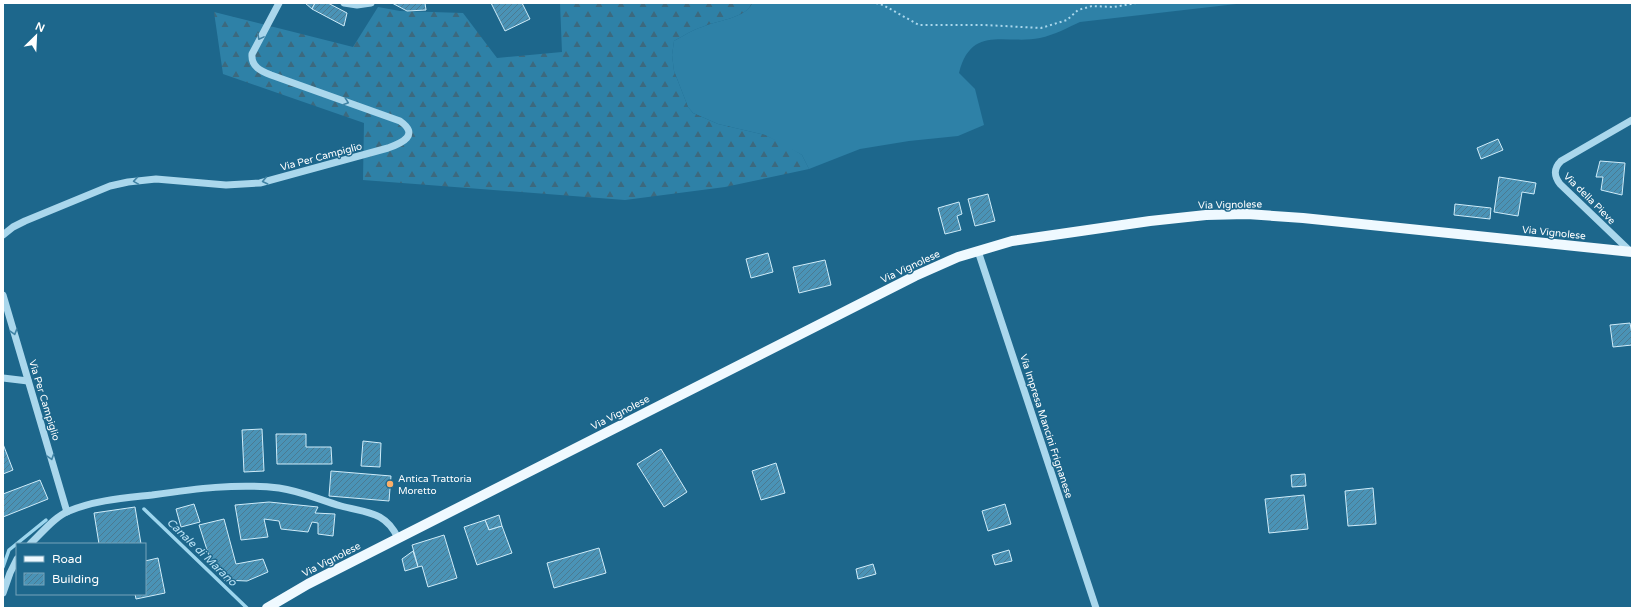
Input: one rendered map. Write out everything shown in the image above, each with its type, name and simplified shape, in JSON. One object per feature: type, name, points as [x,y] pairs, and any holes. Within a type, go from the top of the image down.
[{"type":"main road","name":"Via Vignolese","points":[[267,608],[308,584],[915,276],[958,257],[1012,241],[1150,221],[1206,215],[1247,214],[1303,218],[1632,252]]},
{"type":"street","name":"Via Per Campiglio","points":[[3,235],[13,227],[25,221],[110,186],[156,179],[226,185],[260,182],[388,148],[405,140],[409,135],[409,130],[400,120],[271,76],[255,66],[252,60],[252,54],[279,3]]},
{"type":"street","points":[[344,3],[357,5],[371,3]]},
{"type":"street","name":"Via della Pieve","points":[[1632,120],[1561,161],[1555,172],[1556,179],[1560,184],[1632,252]]},
{"type":"street","name":"Via Impresa Mancini Frignanese","points":[[978,251],[1096,608]]},
{"type":"street","name":"Via Per Campiglio","points":[[3,295],[67,512]]},
{"type":"street","points":[[3,378],[28,381]]},
{"type":"street","points":[[31,543],[52,523],[67,512],[93,503],[210,488],[260,487],[280,488],[373,514],[382,518],[393,527],[398,538]]},
{"type":"street","points":[[3,593],[16,561]]},
{"type":"path","points":[[876,3],[883,5],[919,25],[985,25],[1041,28],[1067,20],[1078,10],[1092,6],[1114,7],[1136,3]]},
{"type":"green space","points":[[560,3],[752,3],[749,8],[737,16],[698,28],[674,41],[672,55],[674,71],[688,107],[693,113],[718,124],[765,135],[784,144],[802,155],[809,169],[725,187],[625,200],[363,180],[364,123],[223,74],[214,12],[353,47],[378,7],[400,11],[463,13],[497,58],[562,52]]},
{"type":"green space","points":[[752,3],[1245,3],[1080,22],[1045,37],[1027,40],[1003,39],[981,42],[972,48],[965,58],[959,73],[975,89],[984,125],[958,136],[909,141],[860,149],[809,169],[802,155],[765,135],[718,124],[693,113],[688,107],[674,71],[672,55],[674,41],[698,28],[737,16],[749,8]]},
{"type":"building","points":[[305,3],[315,3],[312,9]]},
{"type":"building","points":[[315,3],[328,3],[347,13],[344,26],[312,9]]},
{"type":"building","points":[[392,3],[425,3],[426,10],[407,11]]},
{"type":"building","points":[[491,3],[522,3],[530,19],[505,31]]},
{"type":"building","points":[[1498,139],[1503,150],[1481,159],[1477,148]]},
{"type":"building","points":[[1600,161],[1625,163],[1622,195],[1601,190],[1603,177],[1596,177]]},
{"type":"building","points":[[1499,177],[1536,183],[1534,194],[1522,192],[1518,216],[1494,212]]},
{"type":"building","points":[[988,194],[995,221],[975,226],[968,199]]},
{"type":"building","points":[[959,202],[962,214],[957,216],[961,230],[945,234],[938,208]]},
{"type":"building","points":[[1455,204],[1491,208],[1490,219],[1454,215]]},
{"type":"building","points":[[768,253],[773,272],[751,278],[746,259]]},
{"type":"building","points":[[825,260],[831,285],[799,293],[793,267]]},
{"type":"building","points":[[1630,323],[1632,345],[1613,347],[1610,325]]},
{"type":"building","points":[[262,429],[264,471],[244,472],[242,430]]},
{"type":"building","points":[[276,434],[306,434],[306,447],[331,447],[332,464],[277,464]]},
{"type":"building","points":[[363,441],[381,443],[380,467],[361,466]]},
{"type":"building","points":[[3,444],[13,470],[3,474]]},
{"type":"building","points":[[661,449],[687,492],[664,507],[637,464]]},
{"type":"building","points":[[776,463],[785,493],[761,500],[752,471]]},
{"type":"building","points":[[331,471],[391,476],[389,501],[329,496]]},
{"type":"building","points":[[1305,474],[1306,486],[1292,487],[1291,475]]},
{"type":"building","points":[[40,480],[48,499],[3,517],[3,494]]},
{"type":"building","points":[[1373,488],[1376,524],[1348,526],[1345,491]]},
{"type":"building","points":[[1304,495],[1308,529],[1269,533],[1265,499]]},
{"type":"building","points":[[269,502],[318,507],[315,513],[335,514],[333,536],[318,534],[318,523],[312,522],[308,532],[281,529],[279,521],[264,519],[268,537],[241,540],[235,505]]},
{"type":"building","points":[[194,504],[200,522],[181,527],[176,509]]},
{"type":"building","points":[[1005,504],[1011,524],[988,531],[982,511]]},
{"type":"building","points":[[135,507],[141,543],[99,543],[94,513]]},
{"type":"building","points":[[499,515],[502,526],[489,530],[485,520]]},
{"type":"building","points":[[224,519],[236,564],[263,559],[268,572],[247,581],[224,580],[209,556],[199,525]]},
{"type":"building","points":[[485,520],[489,530],[502,526],[512,553],[477,565],[464,527]]},
{"type":"building","points":[[444,535],[457,578],[428,587],[422,566],[418,567],[412,545]]},
{"type":"building","points":[[599,548],[606,573],[554,588],[547,563]]},
{"type":"building","points":[[1009,550],[1012,561],[995,565],[992,555]]},
{"type":"building","points":[[413,551],[418,567],[405,571],[402,559]]},
{"type":"building","points":[[158,558],[165,593],[136,599],[135,595],[146,595],[146,561]]},
{"type":"building","points":[[873,564],[876,574],[858,579],[856,569]]},
{"type":"waterway","name":"Canale di Marano","points":[[144,509],[247,608]]},
{"type":"waterway","name":"Canale di Marano","points":[[18,543],[46,520]]},
{"type":"waterway","name":"Canale di Marano","points":[[3,567],[9,550],[16,544]]},
{"type":"place","name":"Antica Trattoria Moretto","points":[[390,484]]}]
